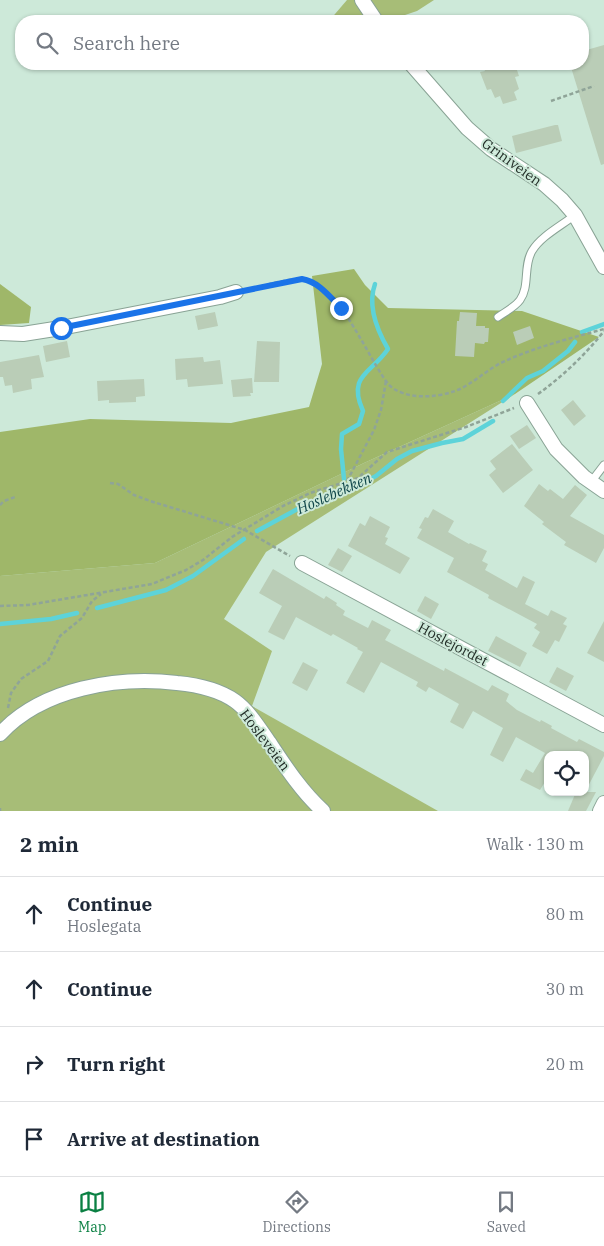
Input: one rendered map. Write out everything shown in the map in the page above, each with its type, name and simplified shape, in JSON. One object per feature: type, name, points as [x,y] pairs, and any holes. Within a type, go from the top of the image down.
[{"type":"street","points":[[362,0],[372,15]]},
{"type":"street","name":"Griniveien","points":[[416,70],[467,128],[491,149],[544,184],[562,200],[574,215],[604,267]]},
{"type":"street","points":[[0,334],[23,334],[61,328],[220,297],[236,292]]},
{"type":"street","points":[[527,403],[556,449],[591,482],[604,491]]},
{"type":"street","name":"Hoslejordet","points":[[302,563],[604,725]]},
{"type":"street","name":"Hosleveien","points":[[5,728],[39,705],[68,693],[93,686],[128,681],[156,680],[191,684],[215,690],[236,702],[255,722],[293,778],[323,811]]},
{"type":"street","points":[[600,811],[604,803]]},
{"type":"lane","points":[[498,317],[522,298],[525,288],[526,267],[533,249],[574,215]]},
{"type":"lane","points":[[591,482],[604,465]]},
{"type":"path","points":[[551,101],[594,86]]},
{"type":"path","points":[[236,292],[302,279],[311,280],[324,290],[341,308],[386,381],[395,391],[416,396],[429,396],[455,391],[505,361],[528,352],[604,330]]},
{"type":"path","points":[[0,606],[28,606],[152,584],[186,570],[203,560],[232,537],[283,506],[310,493],[358,478],[387,452],[466,427],[527,403],[560,378],[592,347],[604,330]]},
{"type":"path","points":[[347,482],[374,430],[381,410],[386,381]]},
{"type":"path","points":[[110,482],[118,484],[134,495],[150,501],[245,530],[302,563]]},
{"type":"path","points":[[0,505],[4,501],[15,497]]},
{"type":"path","points":[[5,728],[11,692],[21,679],[48,661],[60,636],[82,618],[92,601],[103,593]]},
{"type":"green space","points":[[347,0],[434,0],[417,11],[405,15],[334,15]]},
{"type":"green space","points":[[354,269],[365,285],[388,308],[522,311],[599,337],[515,394],[364,463],[155,563],[0,576],[0,432],[90,419],[231,423],[309,407],[322,364],[312,276]]},
{"type":"green space","points":[[0,284],[31,307],[29,323],[0,325]]},
{"type":"green space","points":[[515,394],[266,552],[224,619],[272,651],[252,706],[438,811],[0,811],[0,576],[155,563],[364,463]]},
{"type":"building","points":[[604,45],[604,164],[601,165],[572,70],[589,70],[589,49]]},
{"type":"building","points":[[517,70],[519,76],[515,77],[519,89],[514,92],[517,100],[503,104],[500,96],[495,98],[491,89],[487,90],[480,72]]},
{"type":"building","points":[[558,125],[562,141],[516,153],[512,136]]},
{"type":"building","points":[[215,312],[218,326],[198,330],[195,316]]},
{"type":"building","points":[[460,312],[477,313],[476,326],[489,328],[488,342],[484,344],[475,343],[474,357],[455,356],[457,321],[459,321]]},
{"type":"building","points":[[530,326],[534,338],[517,345],[513,332]]},
{"type":"building","points":[[67,341],[70,357],[46,362],[43,346]]},
{"type":"building","points":[[257,341],[280,342],[279,382],[254,382]]},
{"type":"building","points":[[39,355],[44,377],[31,379],[32,389],[13,393],[12,385],[5,386],[3,377],[0,377],[0,362]]},
{"type":"building","points":[[203,357],[204,362],[220,360],[223,384],[188,387],[187,379],[176,380],[175,359]]},
{"type":"building","points":[[252,378],[253,393],[250,393],[251,396],[233,397],[231,380]]},
{"type":"building","points":[[144,379],[145,396],[136,397],[136,402],[109,403],[109,400],[98,401],[97,381]]},
{"type":"building","points":[[573,400],[586,416],[574,426],[561,410]]},
{"type":"building","points":[[527,425],[536,438],[519,449],[510,436]]},
{"type":"building","points":[[512,444],[533,470],[503,493],[489,475],[496,469],[490,461]]},
{"type":"building","points":[[539,484],[548,491],[550,489],[563,499],[575,485],[587,495],[570,516],[604,535],[604,548],[596,563],[564,545],[566,542],[542,524],[544,522],[524,506]]},
{"type":"building","points":[[433,509],[454,521],[448,532],[469,544],[487,551],[482,561],[488,564],[485,570],[517,588],[523,576],[535,582],[525,604],[548,616],[551,610],[567,618],[563,624],[567,626],[559,642],[555,640],[547,654],[532,646],[540,632],[534,628],[537,624],[488,598],[489,595],[447,572],[454,558],[417,538],[422,529],[419,528],[425,517],[428,518]]},
{"type":"building","points":[[370,516],[390,527],[385,537],[388,538],[385,544],[410,558],[400,574],[348,546],[360,523],[365,526]]},
{"type":"building","points":[[338,548],[352,556],[342,572],[328,565]]},
{"type":"building","points":[[273,569],[324,599],[326,596],[345,611],[343,615],[368,628],[372,620],[391,630],[385,640],[444,671],[445,668],[488,691],[492,685],[509,694],[506,701],[517,710],[540,722],[541,720],[552,726],[551,728],[577,742],[579,739],[604,752],[604,756],[589,784],[589,751],[544,752],[516,737],[503,762],[490,755],[503,728],[473,711],[463,729],[450,722],[459,704],[429,687],[426,692],[416,686],[418,682],[381,662],[364,693],[346,683],[363,652],[333,634],[331,636],[296,617],[284,640],[268,632],[282,606],[259,593]]},
{"type":"building","points":[[425,596],[439,604],[431,619],[417,611]]},
{"type":"building","points":[[604,621],[604,662],[587,653]]},
{"type":"building","points":[[496,636],[527,653],[520,667],[488,651]]},
{"type":"building","points":[[303,662],[318,670],[307,691],[292,683]]},
{"type":"building","points":[[557,667],[574,676],[566,691],[549,682]]},
{"type":"building","points":[[544,755],[544,784],[540,790],[520,780],[526,769],[533,773]]},
{"type":"building","points":[[589,792],[596,792],[586,811],[568,811],[574,796],[589,796]]},
{"type":"waterway","points":[[344,479],[341,449],[342,434],[359,424],[363,411],[359,399],[359,382],[388,349],[374,318],[372,301],[375,284]]},
{"type":"waterway","name":"Hoslebekken","points":[[582,332],[604,324]]},
{"type":"waterway","name":"Hoslebekken","points":[[503,401],[527,378],[543,371],[568,351],[575,342]]},
{"type":"waterway","name":"Hoslebekken","points":[[257,531],[305,505],[359,485],[376,476],[397,459],[412,451],[463,439],[493,421]]},
{"type":"waterway","name":"Hoslebekken","points":[[97,608],[166,590],[193,576],[244,539]]},
{"type":"waterway","name":"Hoslebekken","points":[[0,624],[51,619],[77,613]]},
{"type":"route","points":[[61,328],[220,297],[260,286],[302,279],[311,280],[320,286],[341,308]]}]
